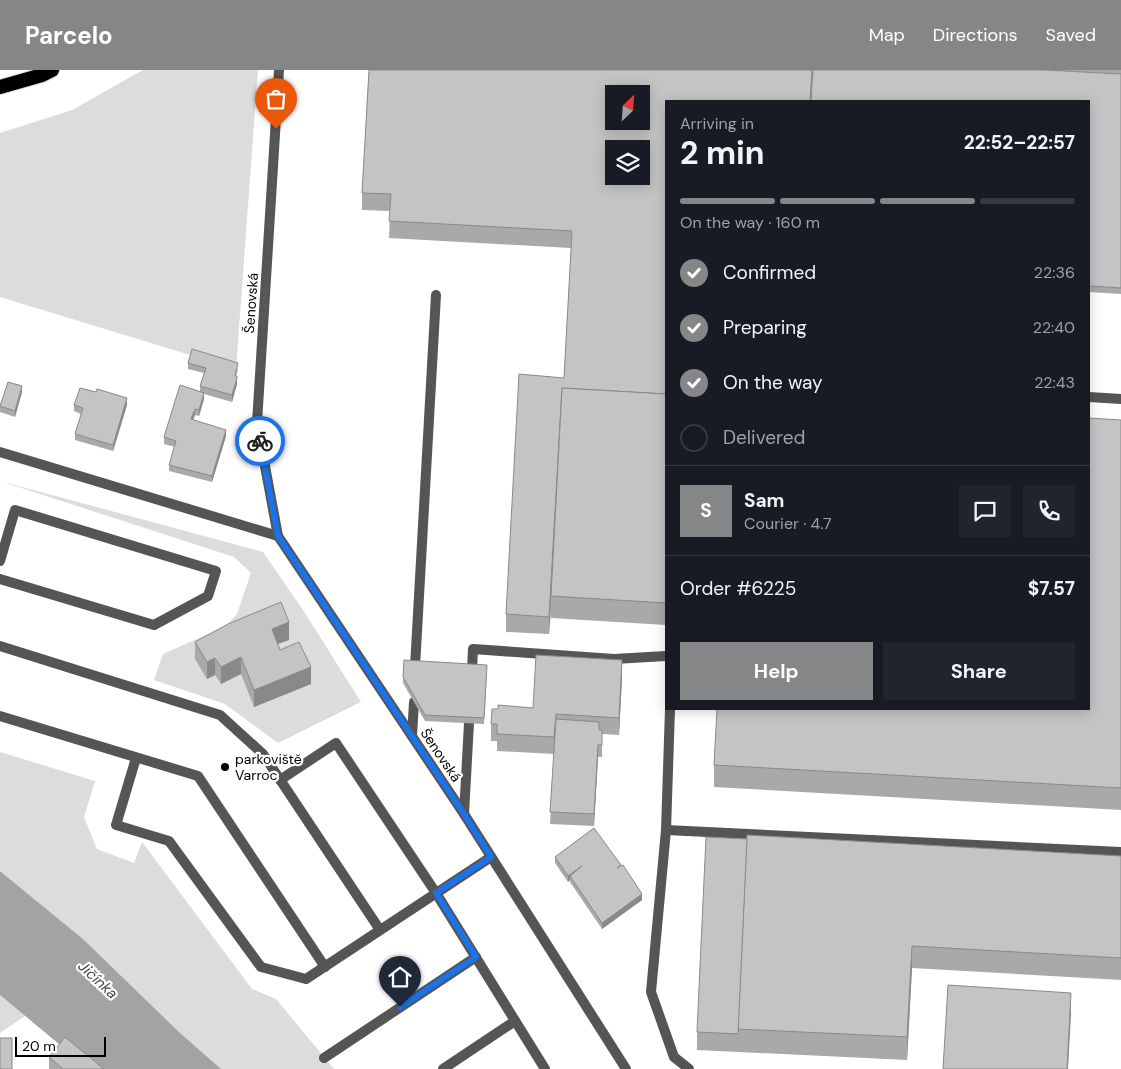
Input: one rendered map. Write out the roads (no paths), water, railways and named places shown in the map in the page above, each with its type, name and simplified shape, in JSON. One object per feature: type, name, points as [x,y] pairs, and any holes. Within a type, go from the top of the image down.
[{"type":"highway","points":[[0,87],[42,75],[52,70]]},
{"type":"street","name":"Šenovská","points":[[279,70],[257,423],[278,536],[464,814],[626,1069]]},
{"type":"street","points":[[415,667],[436,295]]},
{"type":"street","points":[[1090,397],[1121,399]]},
{"type":"street","points":[[0,452],[278,536]]},
{"type":"street","points":[[0,561],[15,510],[216,571],[208,596],[154,625],[0,579]]},
{"type":"street","points":[[0,646],[220,715],[262,754],[380,930]]},
{"type":"street","points":[[472,670],[473,649],[614,659],[665,656]]},
{"type":"street","points":[[412,736],[414,702]]},
{"type":"street","points":[[670,710],[666,830],[651,992],[674,1057],[689,1069]]},
{"type":"street","points":[[0,716],[198,776],[325,967]]},
{"type":"street","points":[[464,814],[469,723]]},
{"type":"street","points":[[280,780],[336,743],[436,893],[545,1069]]},
{"type":"street","points":[[136,758],[116,825],[169,841],[261,967],[306,978],[491,857]]},
{"type":"street","points":[[666,830],[989,844],[1121,852]]},
{"type":"street","points":[[324,1058],[476,957]]},
{"type":"street","points":[[443,1069],[515,1021]]},
{"type":"water","name":"Jičínka","points":[[0,871],[83,939],[180,1033],[221,1069],[89,1069],[0,995]]},
{"type":"place","name":"parkoviště Varroc","points":[[225,767]]}]
